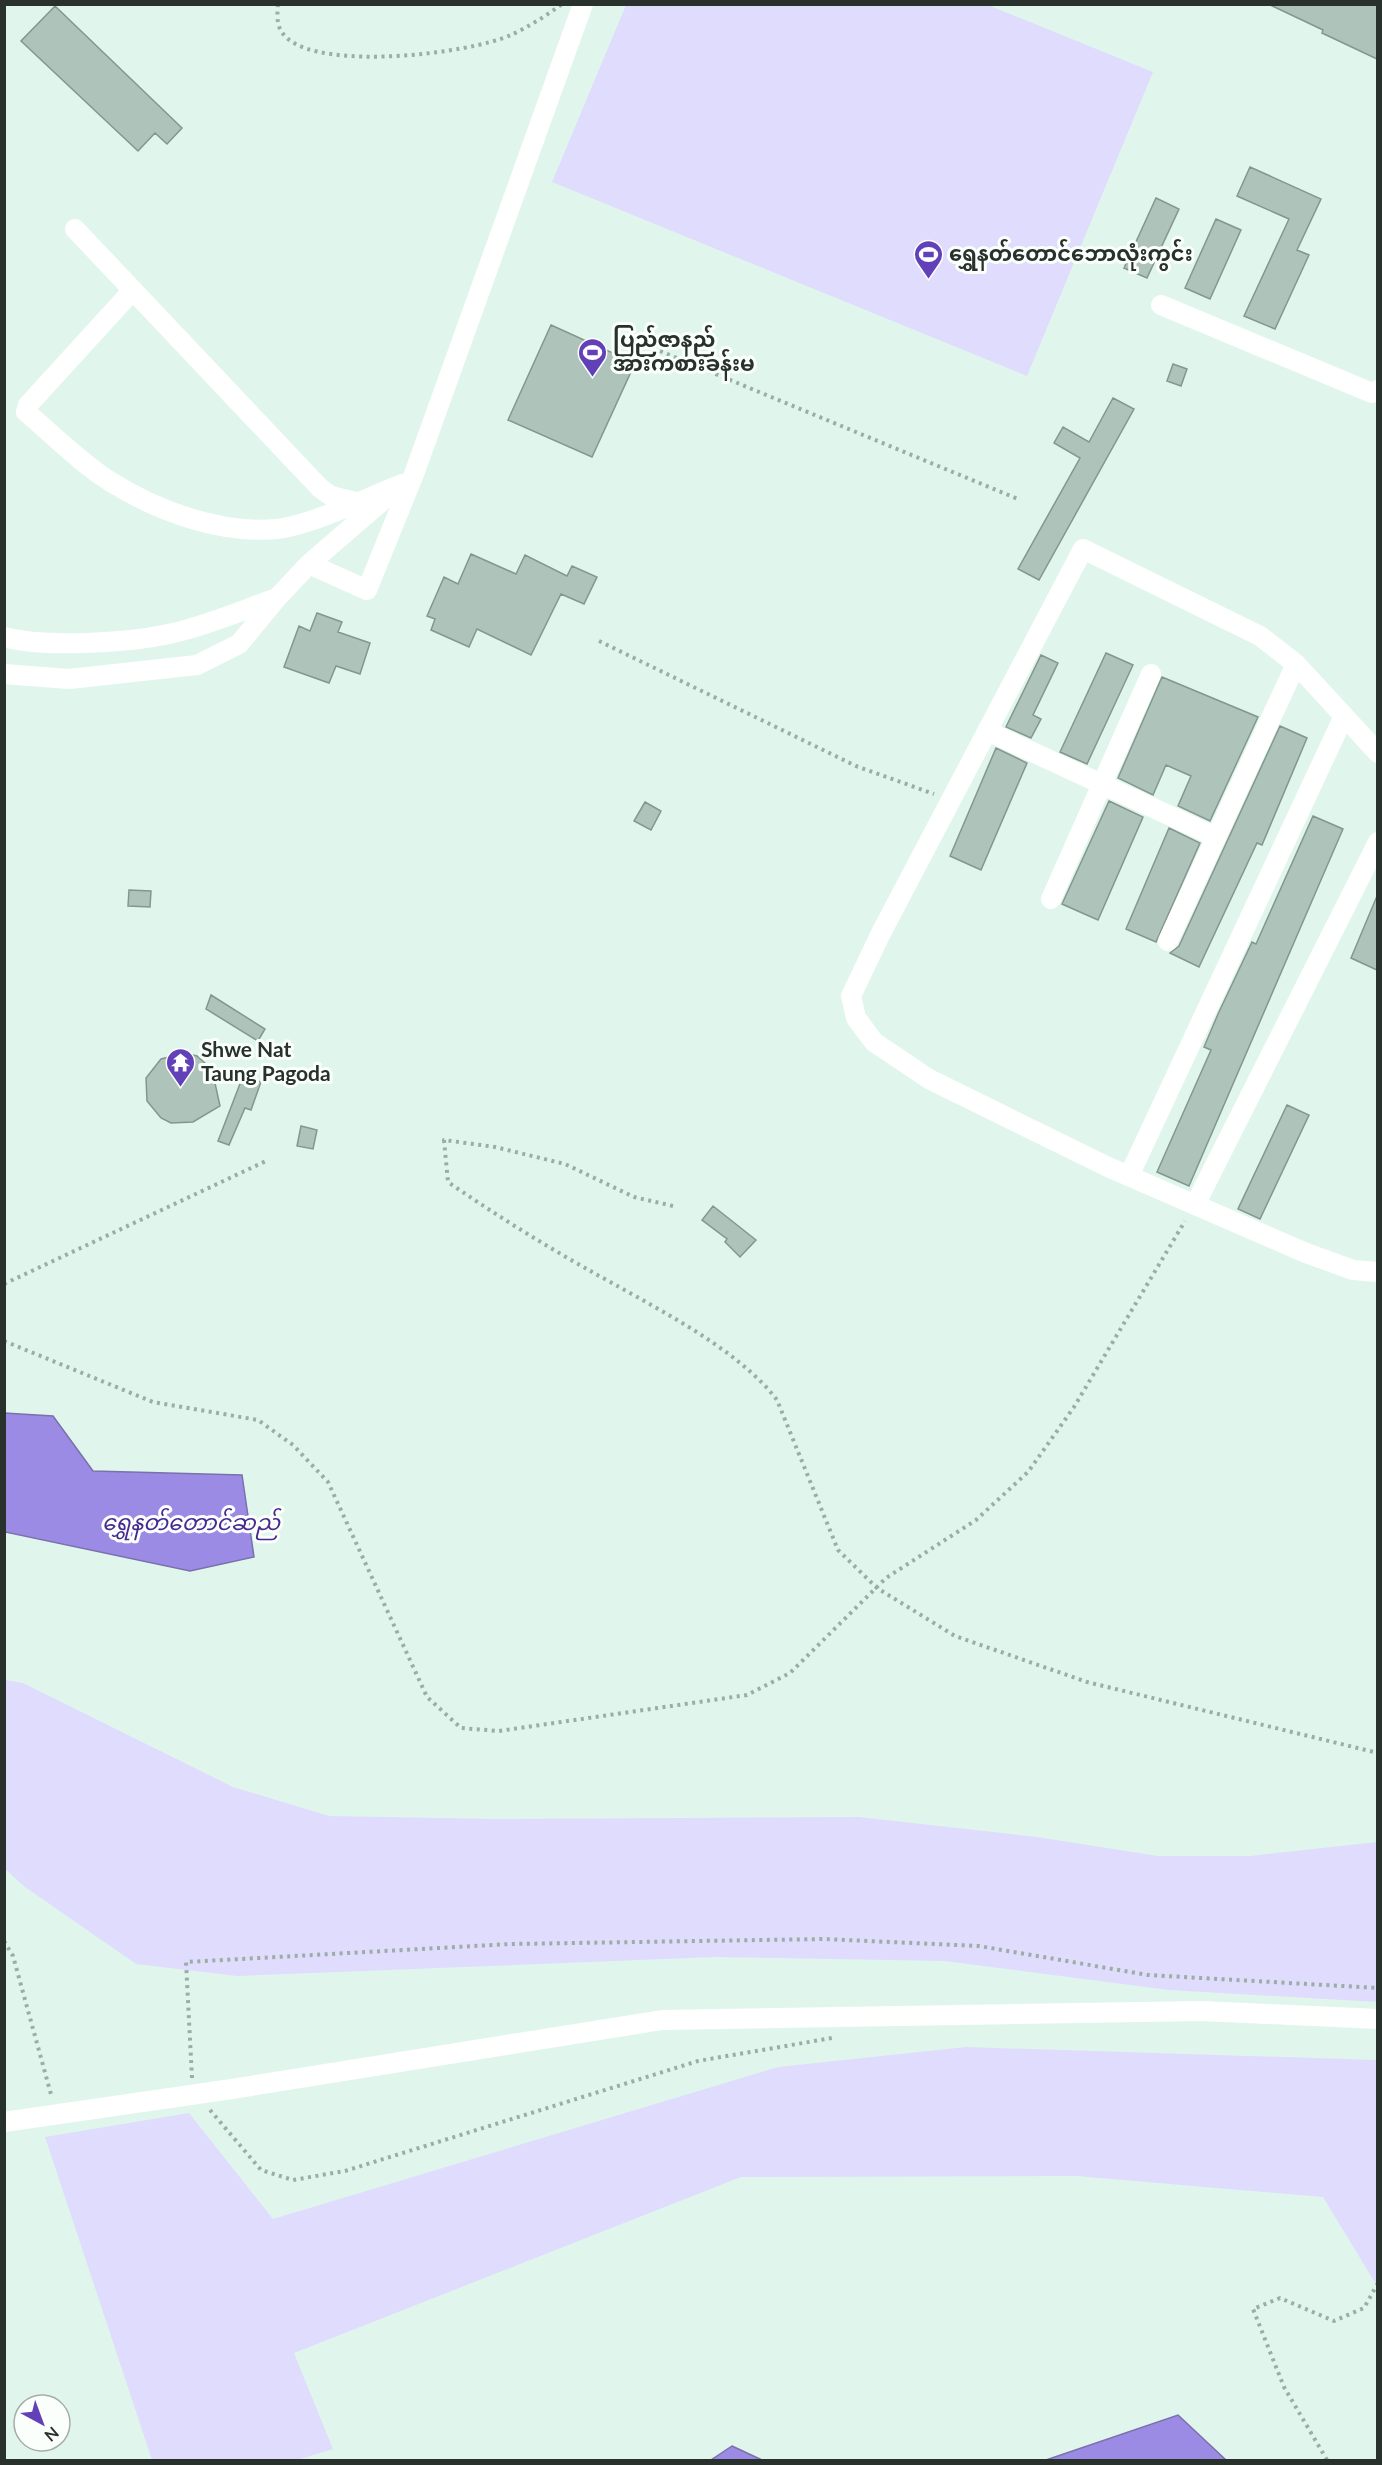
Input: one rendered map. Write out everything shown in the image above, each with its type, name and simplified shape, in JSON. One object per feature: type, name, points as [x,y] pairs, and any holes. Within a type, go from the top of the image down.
[{"type":"street","points":[[309,564],[367,590],[583,4]]},
{"type":"street","points":[[75,229],[320,488],[331,496],[356,502]]},
{"type":"street","points":[[133,290],[28,405],[26,412],[111,482],[158,505],[203,522],[232,529],[278,529],[300,524],[408,479]]},
{"type":"street","points":[[1161,305],[1372,393],[1377,390]]},
{"type":"street","points":[[4,674],[69,679],[197,665],[239,644],[309,564],[408,479]]},
{"type":"street","points":[[1377,753],[1296,663],[1260,636],[1083,549],[881,933],[851,996],[856,1018],[874,1042],[929,1079],[1129,1176],[1306,1253],[1353,1270],[1377,1272]]},
{"type":"street","points":[[4,637],[29,644],[142,638],[173,633],[277,598]]},
{"type":"street","points":[[1167,941],[1296,663]]},
{"type":"street","points":[[1051,899],[1150,674]]},
{"type":"street","points":[[1129,1176],[1344,716]]},
{"type":"street","points":[[987,731],[1216,837]]},
{"type":"street","points":[[1195,1205],[1377,842]]},
{"type":"street","points":[[4,2122],[197,2094],[662,2020],[1202,2011],[1377,2019]]},
{"type":"path","points":[[278,4],[277,24],[287,39],[309,48],[353,56],[406,57],[458,49],[509,35],[562,4]]},
{"type":"path","points":[[660,351],[1018,499]]},
{"type":"path","points":[[599,641],[856,766],[951,801]]},
{"type":"path","points":[[673,1206],[634,1197],[565,1164],[495,1147],[444,1140],[448,1182],[519,1231],[692,1329],[764,1383],[777,1400],[838,1550],[877,1588],[955,1636],[1087,1682],[1377,1753]]},
{"type":"path","points":[[4,1284],[266,1161]]},
{"type":"path","points":[[4,1341],[153,1402],[258,1420],[293,1445],[327,1482],[427,1697],[461,1728],[499,1731],[747,1695],[790,1673],[886,1578],[976,1520],[1028,1472],[1074,1407],[1195,1205]]},
{"type":"path","points":[[842,2036],[698,2061],[345,2171],[293,2180],[261,2170],[197,2094],[191,2074],[186,1962],[511,1944],[825,1939],[980,1946],[1148,1975],[1377,1988]]},
{"type":"path","points":[[4,1941],[13,1956],[56,2114]]},
{"type":"path","points":[[1377,2232],[1377,2237]]},
{"type":"path","points":[[1327,2460],[1284,2387],[1253,2309],[1281,2298],[1334,2321],[1364,2308],[1377,2283]]},
{"type":"shaded area","name":"ရွှေနတ်တောင်ဘောလုံးကွင်း","points":[[626,5],[988,5],[1153,72],[1027,376],[552,182]]},
{"type":"shaded area","points":[[5,1680],[23,1683],[233,1787],[329,1816],[495,1819],[859,1817],[1037,1837],[1158,1856],[1250,1856],[1377,1842],[1377,2002],[1169,1990],[945,1961],[715,1957],[237,1976],[136,1964],[25,1887],[5,1869]]},
{"type":"shaded area","points":[[966,2047],[1377,2060],[1377,2286],[1323,2197],[1076,2176],[741,2177],[294,2353],[333,2449],[297,2460],[152,2460],[45,2137],[189,2113],[273,2219],[778,2067]]},
{"type":"water","name":"ရွှေနတ်တောင်ဆည်","points":[[4,1413],[53,1416],[93,1471],[242,1475],[254,1557],[190,1571],[5,1532]]},
{"type":"water","points":[[1178,2415],[1226,2460],[1046,2460]]},
{"type":"water","points":[[732,2446],[762,2460],[711,2460]]},
{"type":"building","points":[[1268,4],[1377,4],[1377,59],[1322,33],[1323,30]]},
{"type":"building","points":[[55,6],[182,128],[167,144],[155,133],[138,151],[21,41]]},
{"type":"building","points":[[1250,167],[1321,199],[1297,250],[1309,255],[1275,329],[1244,316],[1289,219],[1237,196]]},
{"type":"building","points":[[1156,198],[1179,209],[1147,278],[1124,268]]},
{"type":"building","points":[[1216,219],[1241,230],[1210,299],[1185,288]]},
{"type":"building","points":[[551,325],[635,363],[592,457],[508,420]]},
{"type":"building","points":[[1173,364],[1187,369],[1181,386],[1167,381]]},
{"type":"building","points":[[1113,398],[1134,409],[1039,580],[1018,569],[1080,458],[1054,443],[1063,427],[1089,442]]},
{"type":"building","points":[[471,554],[516,574],[525,555],[567,576],[572,566],[597,577],[584,604],[561,594],[531,655],[477,629],[469,647],[431,630],[435,619],[427,616],[444,577],[458,584]]},
{"type":"building","points":[[317,613],[342,622],[338,632],[370,643],[360,674],[336,666],[329,683],[284,667],[299,626],[310,631]]},
{"type":"building","points":[[1106,653],[1133,665],[1087,764],[1060,752]]},
{"type":"building","points":[[1041,655],[1058,663],[1033,715],[1041,719],[1031,738],[1006,727]]},
{"type":"building","points":[[1162,677],[1258,717],[1210,821],[1178,806],[1191,776],[1166,765],[1153,795],[1118,778]]},
{"type":"building","points":[[1280,726],[1307,738],[1262,845],[1257,843],[1199,967],[1170,953],[1179,946]]},
{"type":"building","points":[[996,748],[1027,763],[981,870],[950,856]]},
{"type":"building","points":[[1109,801],[1143,817],[1098,920],[1062,904]]},
{"type":"building","points":[[645,802],[661,811],[651,830],[634,821]]},
{"type":"building","points":[[1313,816],[1343,829],[1189,1186],[1157,1172],[1211,1050],[1204,1047],[1218,1014],[1252,942],[1256,944]]},
{"type":"building","points":[[1169,828],[1200,843],[1156,942],[1126,929]]},
{"type":"building","points":[[129,890],[151,891],[150,907],[128,906]]},
{"type":"building","points":[[1377,896],[1377,970],[1351,958]]},
{"type":"building","points":[[211,995],[265,1029],[258,1041],[206,1009]]},
{"type":"building","name":"Shwe Nat Taung Pagoda","points":[[185,1053],[197,1056],[213,1074],[220,1106],[193,1122],[171,1123],[161,1118],[147,1101],[146,1078],[161,1059]]},
{"type":"building","points":[[243,1076],[261,1082],[251,1110],[245,1108],[229,1145],[218,1141]]},
{"type":"building","points":[[1287,1105],[1309,1115],[1260,1219],[1238,1209]]},
{"type":"building","points":[[301,1126],[317,1130],[313,1149],[297,1146]]},
{"type":"building","points":[[713,1206],[756,1240],[740,1257],[725,1242],[727,1239],[702,1220]]},
{"type":"place","name":"ရွှေနတ်တောင်ဘောလုံးကွင်း","points":[[928,280]]},
{"type":"place","name":"ပြည်ဇာနည် အားကစားခန်းမ","points":[[592,378]]},
{"type":"place","name":"Shwe Nat Taung Pagoda","points":[[180,1088]]}]
